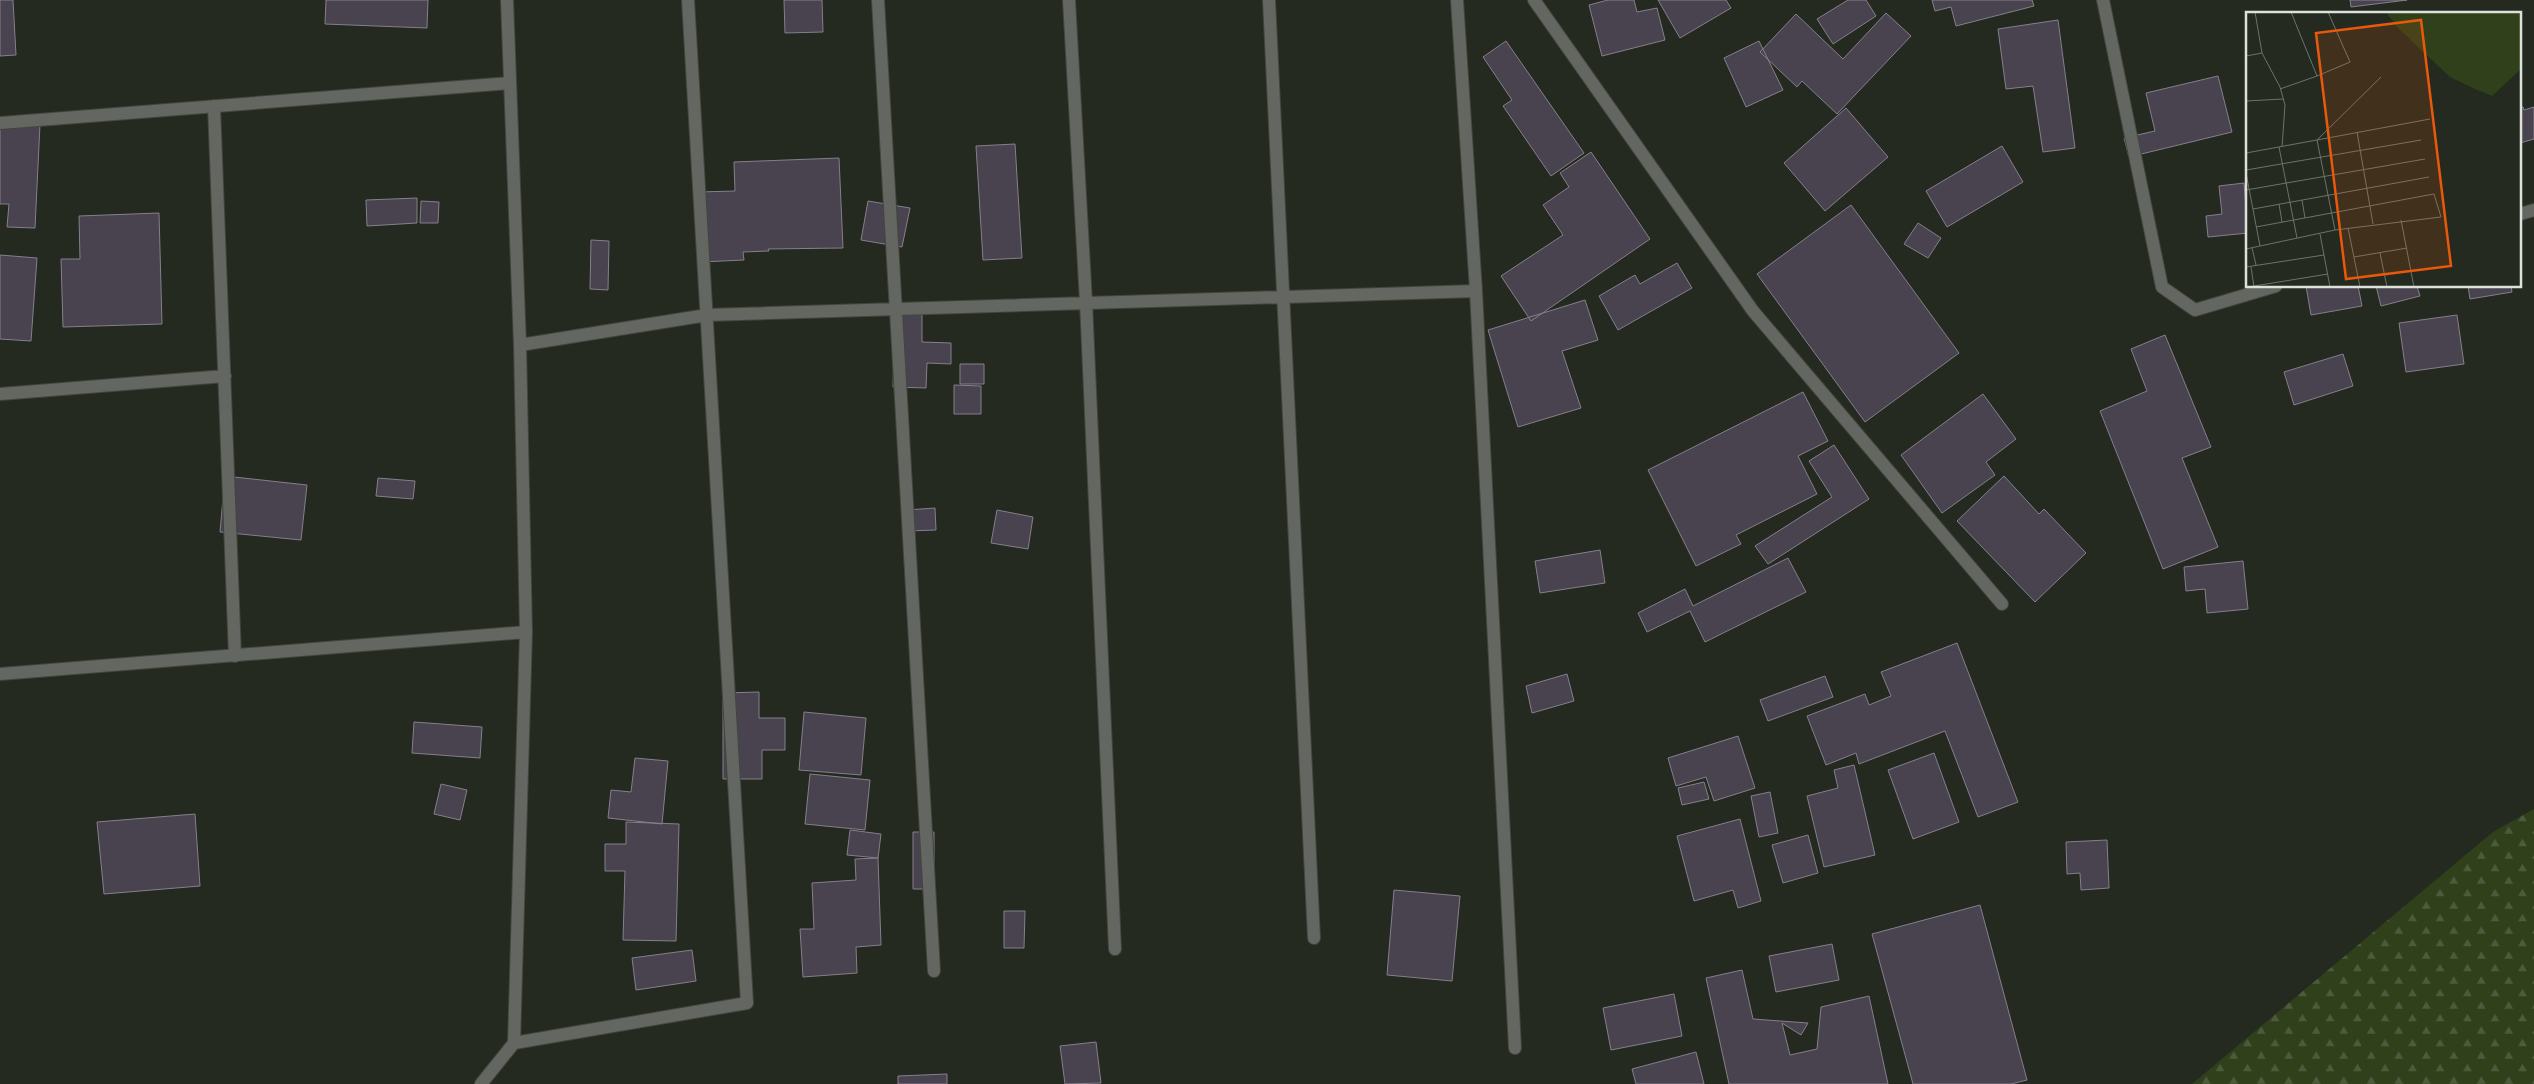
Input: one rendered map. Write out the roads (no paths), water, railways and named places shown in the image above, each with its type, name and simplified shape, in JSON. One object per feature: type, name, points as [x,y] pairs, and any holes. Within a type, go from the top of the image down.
[{"type":"street","points":[[482,1084],[514,1043],[526,632],[520,344],[507,0]]},
{"type":"street","points":[[514,1043],[747,1003],[688,0]]},
{"type":"street","points":[[878,0],[934,971]]},
{"type":"street","points":[[1069,0],[1086,302],[1115,949]]},
{"type":"street","points":[[1269,0],[1314,938]]},
{"type":"street","points":[[1457,0],[1476,291],[1515,1048]]},
{"type":"street","points":[[1534,0],[1753,311],[2002,604]]},
{"type":"street","points":[[2103,0],[2162,287],[2195,310],[2269,288]]},
{"type":"street","points":[[0,123],[510,83]]},
{"type":"street","points":[[214,106],[235,656]]},
{"type":"street","points":[[520,344],[707,315],[1283,295],[1476,291]]},
{"type":"street","points":[[0,394],[225,376]]},
{"type":"street","points":[[0,674],[526,632]]}]
